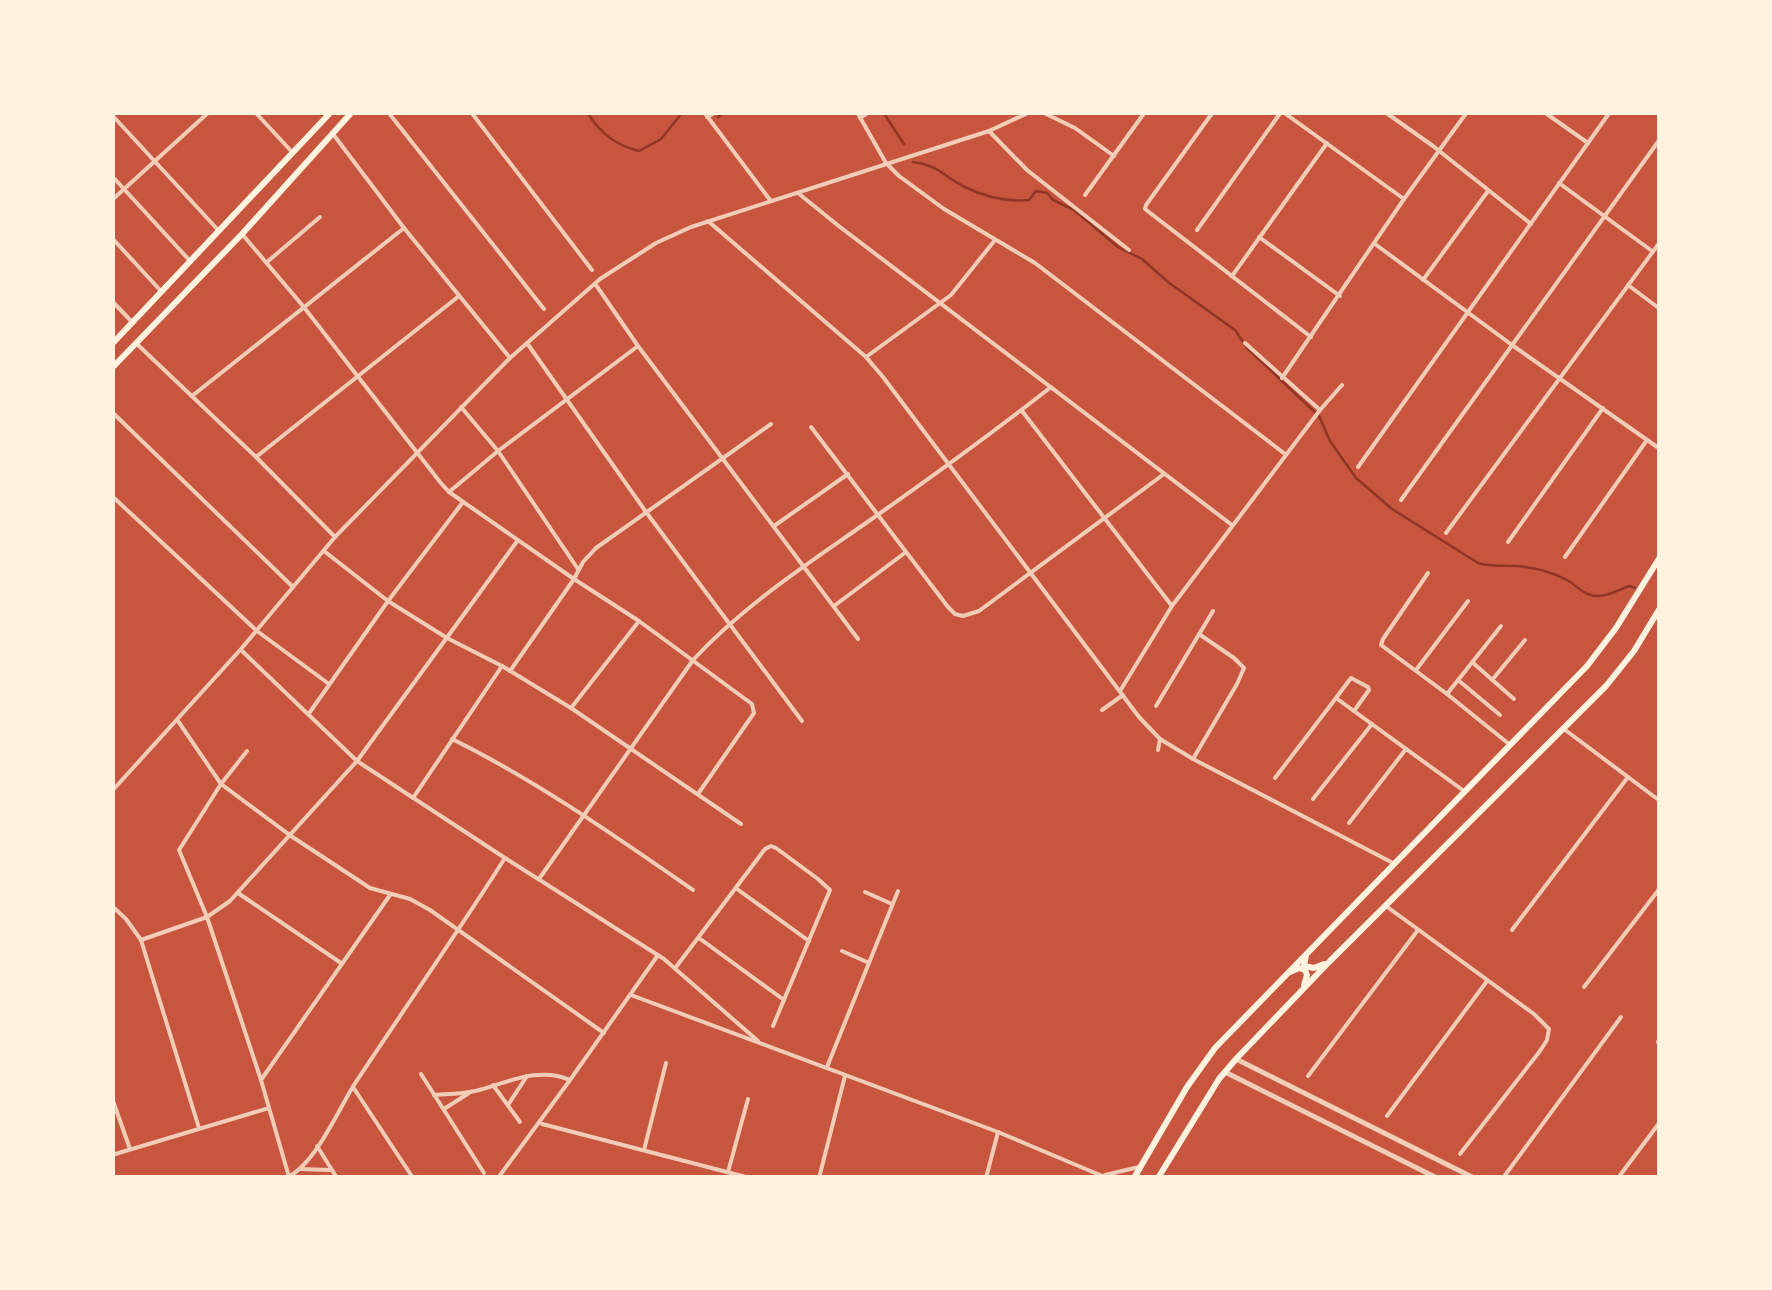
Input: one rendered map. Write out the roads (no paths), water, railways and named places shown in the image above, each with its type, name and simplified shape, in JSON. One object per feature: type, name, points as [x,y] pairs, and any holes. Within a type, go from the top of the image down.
[{"type":"main road","points":[[112,344],[331,112]]},
{"type":"main road","points":[[112,368],[242,234],[352,112]]},
{"type":"main road","points":[[262,184],[274,197]]},
{"type":"main road","points":[[1134,1178],[1199,1068],[1224,1038],[1604,645],[1660,556]]},
{"type":"main road","points":[[1158,1178],[1236,1059],[1621,670],[1660,608]]},
{"type":"main road","points":[[1308,952],[1304,966],[1330,961]]},
{"type":"main road","points":[[1282,977],[1295,969],[1305,970],[1306,980],[1298,994]]},
{"type":"street","points":[[123,112],[114,117],[219,231]]},
{"type":"street","points":[[112,200],[208,112]]},
{"type":"street","points":[[254,112],[294,154]]},
{"type":"street","points":[[388,112],[544,309]]},
{"type":"street","points":[[471,112],[592,270]]},
{"type":"street","points":[[716,112],[706,115],[770,200]]},
{"type":"street","points":[[869,112],[858,116],[886,163],[900,176],[944,209],[1035,263],[1285,454]]},
{"type":"street","points":[[112,791],[257,632],[335,537],[460,406],[594,284],[656,243],[708,221],[989,130],[1030,112]]},
{"type":"street","points":[[1042,112],[1075,128],[1114,156]]},
{"type":"street","points":[[1085,195],[1145,112]]},
{"type":"street","points":[[1213,112],[1145,208],[1311,336]]},
{"type":"street","points":[[1198,230],[1282,112],[1404,199]]},
{"type":"street","points":[[1294,120],[1299,112]]},
{"type":"street","points":[[1385,112],[1531,224]]},
{"type":"street","points":[[1282,378],[1466,112]]},
{"type":"street","points":[[1544,112],[1588,142]]},
{"type":"street","points":[[1358,467],[1610,112]]},
{"type":"street","points":[[989,130],[1027,170],[1129,250]]},
{"type":"street","points":[[332,133],[510,358]]},
{"type":"street","points":[[1402,500],[1660,139]]},
{"type":"street","points":[[1232,276],[1327,143]]},
{"type":"street","points":[[112,176],[190,262]]},
{"type":"street","points":[[1559,183],[1652,251]]},
{"type":"street","points":[[1423,280],[1488,190]]},
{"type":"street","points":[[798,193],[1232,525]]},
{"type":"street","points":[[267,262],[320,217]]},
{"type":"street","points":[[708,221],[866,357],[1122,693],[1136,719],[1193,760],[1394,864]]},
{"type":"street","points":[[192,396],[404,228]]},
{"type":"street","points":[[242,234],[450,492],[639,621],[752,704],[755,709],[698,794]]},
{"type":"street","points":[[112,238],[162,293]]},
{"type":"street","points":[[1259,238],[1340,296]]},
{"type":"street","points":[[866,357],[956,290],[995,240]]},
{"type":"street","points":[[1446,533],[1660,242]]},
{"type":"street","points":[[1376,244],[1660,449]]},
{"type":"street","points":[[594,284],[858,639]]},
{"type":"street","points":[[1627,285],[1660,310]]},
{"type":"street","points":[[256,457],[459,296]]},
{"type":"street","points":[[112,300],[133,323]]},
{"type":"street","points":[[136,343],[335,537]]},
{"type":"street","points":[[1245,343],[1319,412]]},
{"type":"street","points":[[527,344],[802,721]]},
{"type":"street","points":[[450,492],[638,346]]},
{"type":"street","points":[[1102,710],[1122,693],[1172,606],[1285,454],[1342,385]]},
{"type":"street","points":[[539,879],[693,660],[731,624],[804,567],[1051,387]]},
{"type":"street","points":[[460,406],[498,451],[578,569]]},
{"type":"street","points":[[1508,542],[1602,408]]},
{"type":"street","points":[[1021,410],[1172,606]]},
{"type":"street","points":[[112,412],[294,587]]},
{"type":"street","points":[[510,671],[596,548],[770,424]]},
{"type":"street","points":[[811,427],[948,607],[955,614],[969,616],[1032,574],[1164,474]]},
{"type":"street","points":[[1565,557],[1647,440]]},
{"type":"street","points":[[774,527],[848,474]]},
{"type":"street","points":[[112,496],[257,632],[329,684]]},
{"type":"street","points":[[308,714],[463,502]]},
{"type":"street","points":[[141,940],[207,917],[238,893],[357,761],[518,540]]},
{"type":"street","points":[[324,551],[388,601],[571,708],[741,824]]},
{"type":"street","points":[[834,606],[906,552]]},
{"type":"street","points":[[1428,572],[1382,646],[1509,744]]},
{"type":"street","points":[[1416,670],[1468,601]]},
{"type":"street","points":[[1156,706],[1213,611]]},
{"type":"street","points":[[571,708],[639,621]]},
{"type":"street","points":[[1448,694],[1501,626]]},
{"type":"street","points":[[1193,760],[1244,668],[1199,634]]},
{"type":"street","points":[[1492,680],[1525,640]]},
{"type":"street","points":[[241,650],[357,761],[676,968],[758,1041]]},
{"type":"street","points":[[1472,662],[1514,699]]},
{"type":"street","points":[[413,798],[502,666]]},
{"type":"street","points":[[1275,778],[1351,678],[1369,690],[1354,710]]},
{"type":"street","points":[[1458,680],[1500,715]]},
{"type":"street","points":[[1336,698],[1464,791]]},
{"type":"street","points":[[178,720],[221,784],[290,836],[370,888],[410,899],[460,929],[604,1032]]},
{"type":"street","points":[[1313,799],[1372,724]]},
{"type":"street","points":[[1564,729],[1660,800]]},
{"type":"street","points":[[452,739],[584,815],[693,890]]},
{"type":"street","points":[[1158,750],[1160,739]]},
{"type":"street","points":[[1350,822],[1406,749]]},
{"type":"street","points":[[246,751],[179,847],[207,917],[261,1080],[287,1177],[300,1169],[317,1146],[505,858]]},
{"type":"street","points":[[1512,930],[1628,776]]},
{"type":"street","points":[[676,968],[771,846],[830,890],[773,1026]]},
{"type":"street","points":[[1584,987],[1660,888]]},
{"type":"street","points":[[736,890],[808,942]]},
{"type":"street","points":[[827,1068],[898,890]]},
{"type":"street","points":[[865,892],[892,904]]},
{"type":"street","points":[[238,893],[341,963]]},
{"type":"street","points":[[261,1080],[390,896]]},
{"type":"street","points":[[112,906],[141,940],[199,1128]]},
{"type":"street","points":[[1386,906],[1550,1029],[1540,1051],[1460,1154]]},
{"type":"street","points":[[1308,1076],[1418,930]]},
{"type":"street","points":[[699,938],[784,1000]]},
{"type":"street","points":[[842,950],[867,962]]},
{"type":"street","points":[[498,1178],[658,956]]},
{"type":"street","points":[[1387,1116],[1487,981]]},
{"type":"street","points":[[631,996],[1106,1176],[1140,1167]]},
{"type":"street","points":[[1503,1178],[1622,1017]]},
{"type":"street","points":[[1236,1059],[1474,1178]]},
{"type":"street","points":[[644,1150],[666,1062]]},
{"type":"street","points":[[1225,1072],[1437,1178]]},
{"type":"street","points":[[444,1109],[471,1092],[527,1076],[550,1073],[570,1080]]},
{"type":"street","points":[[421,1074],[484,1173]]},
{"type":"street","points":[[508,1104],[527,1076]]},
{"type":"street","points":[[819,1178],[846,1076]]},
{"type":"street","points":[[493,1085],[520,1122]]},
{"type":"street","points":[[353,1087],[414,1178]]},
{"type":"street","points":[[434,1094],[471,1092]]},
{"type":"street","points":[[112,1098],[130,1149]]},
{"type":"street","points":[[728,1172],[748,1099]]},
{"type":"street","points":[[112,1155],[269,1108]]},
{"type":"street","points":[[1618,1178],[1660,1122]]},
{"type":"street","points":[[540,1123],[750,1178]]},
{"type":"street","points":[[1368,1144],[1377,1130]]},
{"type":"street","points":[[1653,1131],[1660,1136]]},
{"type":"street","points":[[986,1178],[998,1132]]},
{"type":"street","points":[[317,1146],[337,1178]]},
{"type":"street","points":[[300,1169],[332,1170]]},
{"type":"waterway","points":[[587,112],[609,137],[639,151],[661,139],[682,113]]},
{"type":"waterway","points":[[718,117],[725,112]]},
{"type":"waterway","points":[[883,112],[904,144]]},
{"type":"waterway","points":[[913,162],[930,166],[988,196],[1029,200],[1036,191],[1047,193],[1074,210],[1118,247],[1142,259],[1235,330],[1248,349],[1319,416],[1330,441],[1356,478],[1392,509],[1478,563],[1546,571],[1594,596],[1635,588]]}]
